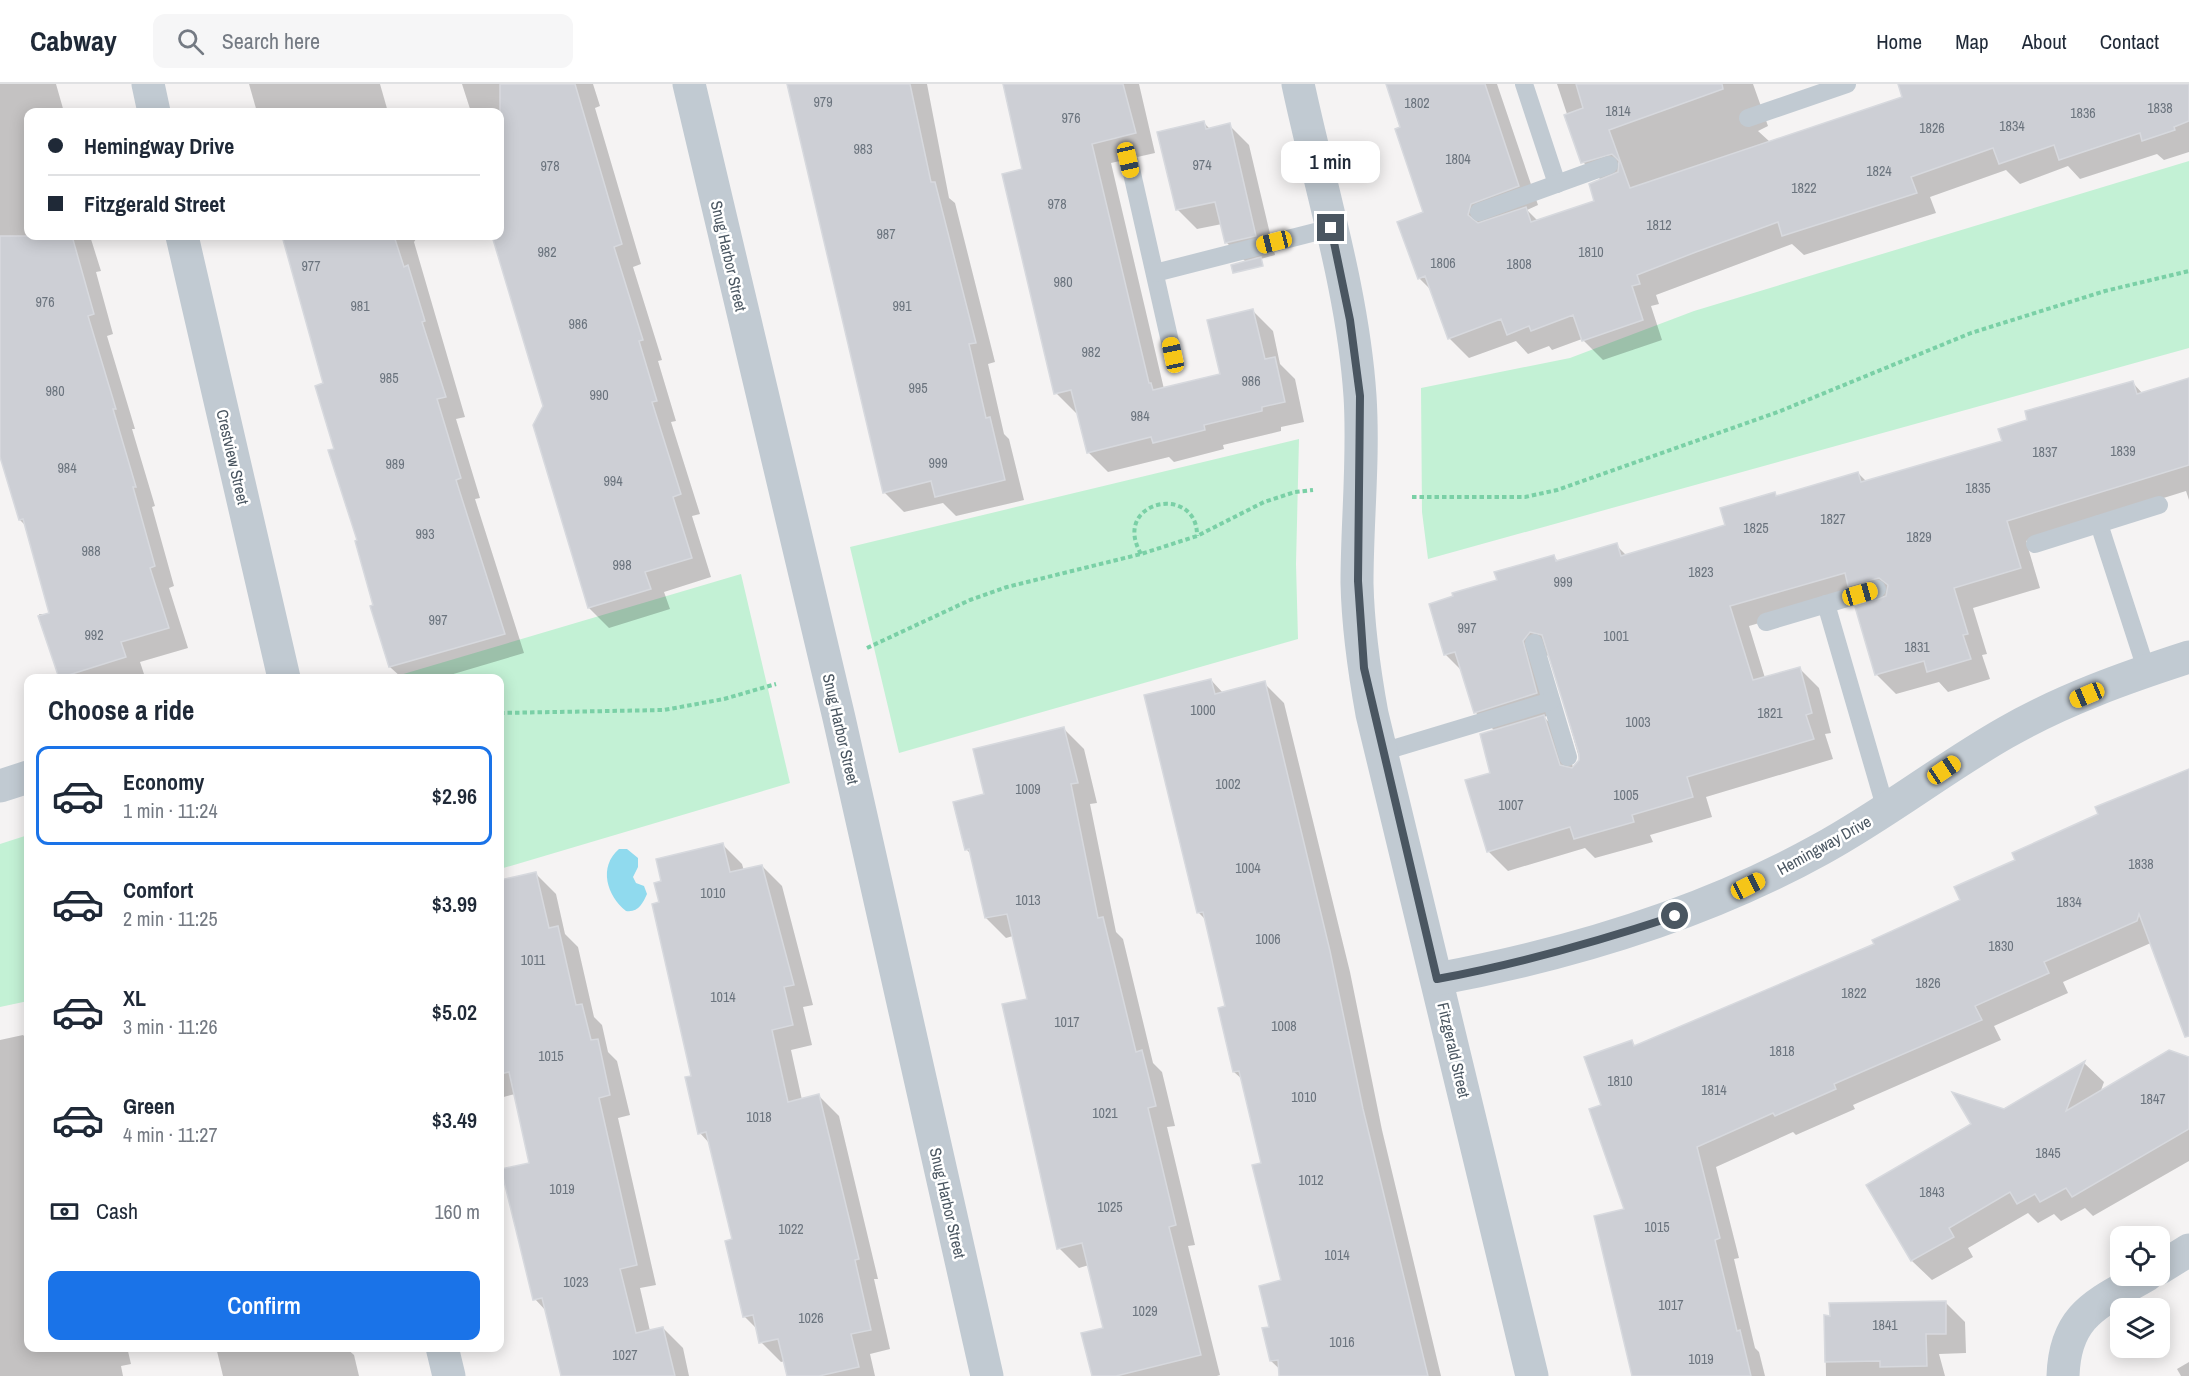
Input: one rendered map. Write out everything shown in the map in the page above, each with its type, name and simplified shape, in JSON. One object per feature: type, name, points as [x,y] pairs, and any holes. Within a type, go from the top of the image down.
[{"type":"street","points":[[148,84],[153,108]]},
{"type":"street","name":"Snug Harbor Street","points":[[689,84],[839,718],[987,1376]]},
{"type":"street","name":"Fitzgerald Street","points":[[1298,84],[1331,228],[1356,359],[1361,433],[1359,624],[1364,668],[1382,752],[1532,1376]]},
{"type":"street","name":"Crestview Street","points":[[183,240],[283,674]]},
{"type":"street","name":"Hemingway Drive","points":[[1437,979],[1502,967],[1583,946],[1675,916],[1748,886],[1822,849],[2007,731],[2053,708],[2189,657]]},
{"type":"street","points":[[0,786],[24,778]]},
{"type":"street","points":[[2170,1262],[2189,1250]]},
{"type":"street","points":[[2063,1376],[2068,1339],[2085,1314],[2130,1286]]},
{"type":"street","points":[[443,1352],[449,1376]]},
{"type":"lane","points":[[1524,84],[1557,184]]},
{"type":"lane","points":[[1748,118],[1799,92],[1846,84]]},
{"type":"lane","points":[[1128,160],[1173,355]]},
{"type":"lane","points":[[1479,212],[1609,165]]},
{"type":"lane","points":[[1155,273],[1331,228]]},
{"type":"lane","points":[[2035,544],[2160,504]]},
{"type":"lane","points":[[2099,524],[2147,672]]},
{"type":"lane","points":[[1766,622],[1877,589]]},
{"type":"lane","points":[[1826,604],[1886,810]]},
{"type":"lane","points":[[1533,643],[1568,757]]},
{"type":"lane","points":[[1382,752],[1551,701]]},
{"type":"path","points":[[1412,497],[1525,497],[1557,490],[1778,412],[1971,333],[2105,291],[2189,272]]},
{"type":"path","points":[[867,648],[970,600],[998,590],[1141,554],[1197,536],[1264,501],[1295,492],[1313,490]]},
{"type":"path","points":[[1141,554],[1135,544],[1135,523],[1149,507],[1159,503],[1180,506],[1188,512],[1194,521],[1197,536]]},
{"type":"path","points":[[504,713],[664,710],[724,699],[776,684]]},
{"type":"green space","points":[[2189,161],[2189,348],[1428,559],[1422,512],[1421,388],[1570,358],[1694,311]]},
{"type":"green space","points":[[1299,439],[1296,564],[1298,639],[899,753],[850,547]]},
{"type":"green space","points":[[741,574],[790,783],[504,868],[504,674],[404,674]]},
{"type":"green space","points":[[24,836],[24,1002],[0,1007],[0,844]]},
{"type":"water","points":[[619,849],[627,849],[638,858],[638,867],[633,877],[636,883],[644,886],[647,894],[640,907],[630,911],[626,911],[619,905],[607,881],[612,856]]},
{"type":"building","points":[[500,84],[575,84],[622,244],[614,247],[643,340],[639,341],[657,401],[652,402],[681,494],[673,497],[692,558],[645,572],[651,589],[588,608],[533,425],[543,406],[493,240],[504,240],[504,108],[500,108]]},
{"type":"building","points":[[787,84],[910,84],[931,182],[935,182],[976,343],[969,344],[986,418],[990,417],[1005,480],[935,497],[931,481],[883,493]]},
{"type":"building","points":[[1003,84],[1123,84],[1136,133],[1092,144],[1149,383],[1153,390],[1220,374],[1207,320],[1253,309],[1265,359],[1275,357],[1285,402],[1262,407],[1262,411],[1204,425],[1205,430],[1153,443],[1151,437],[1087,453],[1071,390],[1054,394],[1002,174],[1022,169]]},
{"type":"building","points":[[1386,84],[1485,84],[1519,186],[1471,204],[1468,215],[1478,223],[1526,207],[1531,222],[1594,201],[1589,184],[1618,172],[1619,161],[1612,154],[1581,163],[1564,115],[1583,108],[1576,84],[1722,84],[1723,89],[1609,130],[1630,188],[1902,97],[1898,84],[2189,84],[2189,121],[2174,127],[2175,130],[2142,141],[2140,133],[2059,160],[2054,145],[1999,164],[1993,148],[1911,177],[1917,193],[1782,236],[1778,222],[1637,275],[1640,284],[1632,286],[1643,320],[1582,341],[1573,315],[1531,331],[1529,326],[1507,335],[1501,319],[1448,339],[1425,276],[1418,279],[1397,222],[1423,212],[1395,129],[1400,127]]},
{"type":"building","points":[[1204,121],[1206,129],[1230,123],[1256,236],[1225,243],[1215,202],[1176,210],[1157,132]]},
{"type":"building","points":[[0,236],[24,236],[24,240],[73,240],[94,314],[88,316],[116,409],[113,409],[136,487],[133,487],[155,566],[150,568],[169,628],[121,642],[126,657],[72,674],[58,674],[38,616],[49,613],[23,519],[19,520],[0,457]]},
{"type":"building","points":[[283,240],[395,240],[404,267],[408,265],[425,321],[422,322],[446,397],[437,399],[461,478],[456,480],[505,634],[389,667],[370,606],[373,605],[355,541],[357,540],[328,450],[334,449],[315,386],[323,383]]},
{"type":"building","points":[[1261,257],[1263,266],[1233,273],[1231,265]]},
{"type":"building","points":[[2189,378],[2189,465],[2007,521],[2021,568],[1954,588],[1968,634],[1963,635],[1971,659],[1927,672],[1924,661],[1875,675],[1855,607],[1886,596],[1888,585],[1879,578],[1848,586],[1845,573],[1730,606],[1753,680],[1800,667],[1812,713],[1806,715],[1814,739],[1687,777],[1693,797],[1632,815],[1634,822],[1574,839],[1570,827],[1487,852],[1465,780],[1490,773],[1480,734],[1544,715],[1560,765],[1572,768],[1579,760],[1579,754],[1542,635],[1530,632],[1523,641],[1537,693],[1474,713],[1455,652],[1444,655],[1429,604],[1453,596],[1452,593],[1497,580],[1494,572],[1554,555],[1556,561],[1617,543],[1621,556],[1725,525],[1720,508],[1775,492],[1776,496],[1858,472],[1861,482],[2002,441],[1998,429],[2027,420],[2025,411],[2133,381],[2137,394]]},
{"type":"building","points":[[1211,679],[1215,694],[1265,681],[1330,951],[1363,1109],[1428,1376],[1279,1376],[1278,1360],[1270,1361],[1262,1328],[1269,1327],[1259,1286],[1281,1280],[1252,1165],[1261,1163],[1239,1071],[1233,1072],[1218,1008],[1225,1006],[1203,912],[1197,913],[1144,695]]},
{"type":"building","points":[[1064,727],[1078,783],[1071,784],[1098,918],[1103,917],[1136,1052],[1142,1050],[1156,1106],[1148,1108],[1176,1225],[1169,1227],[1201,1355],[1116,1376],[1092,1376],[1081,1333],[1103,1328],[1082,1243],[1057,1249],[1002,1004],[1027,999],[1007,914],[985,918],[969,849],[965,850],[953,802],[984,794],[973,749]]},
{"type":"building","points":[[2189,769],[2189,1036],[2185,1037],[2139,914],[2137,921],[2044,962],[2049,973],[1975,1006],[1982,1020],[1834,1084],[1836,1089],[1775,1116],[1773,1113],[1697,1147],[1720,1238],[1715,1240],[1737,1331],[1740,1330],[1751,1376],[1632,1376],[1594,1216],[1624,1209],[1589,1109],[1601,1105],[1584,1057],[1632,1040],[1634,1046],[1874,944],[1872,940],[1960,900],[1954,887],[2015,860],[2012,853],[2098,814],[2095,807]]},
{"type":"building","points":[[723,843],[730,872],[762,865],[794,985],[784,987],[793,1025],[772,1030],[788,1102],[819,1094],[859,1259],[855,1260],[871,1330],[851,1334],[859,1367],[819,1376],[787,1376],[778,1339],[759,1343],[753,1315],[743,1317],[725,1241],[732,1239],[706,1132],[698,1134],[685,1077],[691,1076],[652,904],[659,902],[654,883],[661,881],[656,859]]},
{"type":"building","points":[[536,872],[549,928],[558,926],[576,1005],[582,1004],[591,1040],[598,1039],[610,1095],[599,1098],[637,1265],[620,1269],[636,1333],[663,1327],[675,1376],[561,1376],[542,1298],[533,1300],[504,1181],[504,1168],[529,1163],[509,1072],[504,1073],[504,879]]},
{"type":"building","points":[[2169,1050],[2189,1057],[2189,1129],[2072,1197],[2066,1188],[2040,1202],[2035,1194],[2017,1204],[2010,1192],[1949,1228],[1954,1237],[1911,1261],[1866,1185],[1971,1124],[1952,1092],[2004,1109],[2085,1061],[2066,1111]]},
{"type":"building","points":[[1946,1301],[1946,1334],[1926,1334],[1927,1366],[1880,1367],[1880,1361],[1825,1362],[1824,1315],[1830,1316],[1829,1303]]},
{"type":"route","points":[[1331,228],[1350,320],[1360,396],[1358,581],[1359,624],[1364,668],[1372,714],[1437,979],[1502,967],[1583,946],[1675,916]]}]
